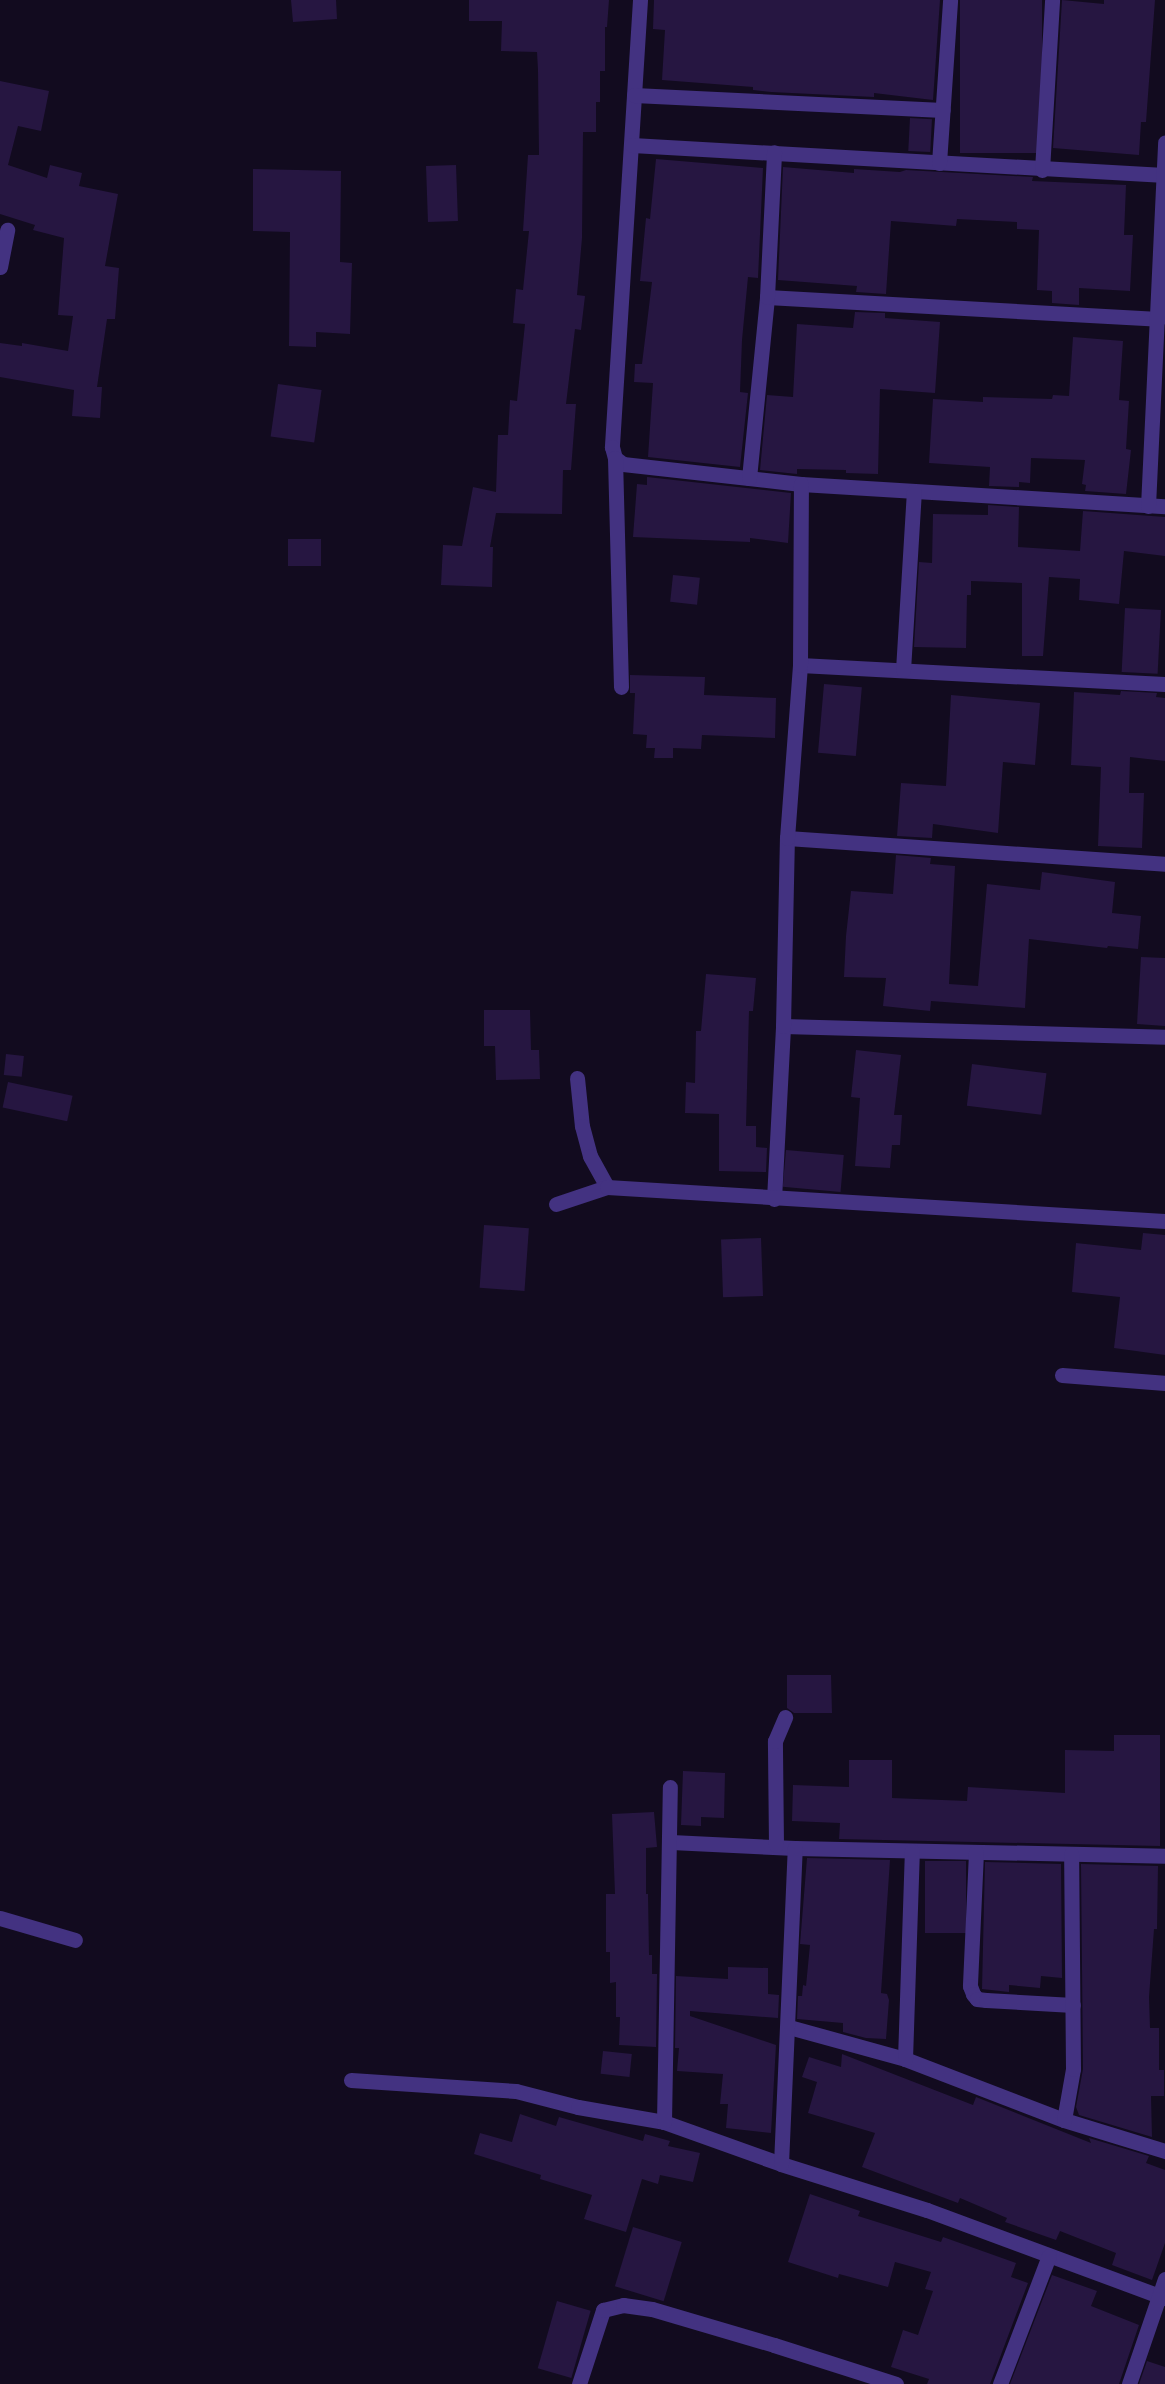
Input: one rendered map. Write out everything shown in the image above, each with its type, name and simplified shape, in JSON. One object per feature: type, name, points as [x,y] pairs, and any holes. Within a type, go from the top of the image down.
[{"type":"street","points":[[621,687],[615,458],[612,447],[640,0]]},
{"type":"street","points":[[939,163],[950,0]]},
{"type":"street","points":[[1042,170],[1052,0]]},
{"type":"street","points":[[634,95],[943,110]]},
{"type":"street","points":[[1149,506],[1159,411],[1158,319],[1165,142]]},
{"type":"street","points":[[632,145],[1042,170],[1164,175]]},
{"type":"street","points":[[749,478],[767,297],[774,152]]},
{"type":"street","points":[[0,267],[8,230]]},
{"type":"street","points":[[767,297],[1158,319]]},
{"type":"street","points":[[615,458],[623,464],[801,484],[1165,506]]},
{"type":"street","points":[[774,1199],[783,1026],[787,838],[800,665],[801,484]]},
{"type":"street","points":[[903,670],[914,491]]},
{"type":"street","points":[[800,665],[1165,684]]},
{"type":"street","points":[[787,838],[1165,864]]},
{"type":"street","points":[[783,1026],[1165,1037]]},
{"type":"street","points":[[577,1078],[582,1126],[590,1155],[607,1187]]},
{"type":"street","points":[[556,1204],[607,1187],[774,1199],[1165,1221]]},
{"type":"street","points":[[1062,1375],[1165,1383]]},
{"type":"street","points":[[776,1845],[776,1742],[785,1717]]},
{"type":"street","points":[[664,2122],[671,1842],[670,1786]]},
{"type":"street","points":[[671,1842],[776,1845],[795,1848],[1165,1856]]},
{"type":"street","points":[[781,2164],[789,2027],[795,1848]]},
{"type":"street","points":[[906,2059],[912,1851]]},
{"type":"street","points":[[976,1852],[970,1986],[973,1994],[977,1999],[986,2000],[1073,2005]]},
{"type":"street","points":[[1064,2120],[1073,2069],[1071,1854]]},
{"type":"street","points":[[0,1918],[75,1940]]},
{"type":"street","points":[[789,2027],[906,2059],[1064,2120],[1165,2151]]},
{"type":"street","points":[[351,2080],[516,2091],[578,2107],[664,2122],[781,2164],[927,2210],[1162,2297]]},
{"type":"street","points":[[1000,2384],[1049,2256]]},
{"type":"street","points":[[1129,2384],[1162,2297],[1165,2279]]},
{"type":"street","points":[[579,2384],[603,2310],[623,2304],[652,2309],[896,2384]]},
{"type":"building","points":[[291,0],[336,0],[337,19],[293,22]]},
{"type":"building","points":[[469,0],[609,0],[607,27],[605,27],[605,71],[600,71],[600,102],[596,102],[596,132],[583,132],[582,238],[577,295],[585,296],[581,330],[575,329],[566,404],[576,404],[571,470],[563,470],[562,514],[496,513],[490,547],[493,547],[492,587],[441,585],[443,545],[462,546],[473,487],[496,492],[498,435],[508,435],[510,400],[517,401],[525,324],[513,323],[516,289],[523,290],[529,231],[523,231],[528,155],[539,155],[538,70],[537,52],[501,51],[502,21],[469,21]]},
{"type":"building","points":[[654,0],[940,0],[933,100],[874,93],[874,97],[771,92],[753,90],[753,87],[662,80],[665,30],[653,29]]},
{"type":"building","points":[[960,0],[1042,0],[1042,153],[960,153]]},
{"type":"building","points":[[1062,0],[1104,4],[1104,0],[1155,0],[1146,122],[1141,122],[1139,155],[1053,148]]},
{"type":"building","points":[[0,81],[49,91],[41,131],[18,126],[8,165],[47,178],[50,165],[82,173],[79,186],[118,194],[105,266],[119,268],[115,319],[107,319],[97,387],[102,387],[100,418],[72,416],[74,390],[0,377],[0,343],[22,346],[22,343],[68,351],[73,316],[58,315],[64,238],[33,230],[35,225],[0,214]]},
{"type":"building","points":[[910,118],[932,119],[930,152],[908,151]]},
{"type":"building","points":[[656,159],[763,168],[758,278],[748,277],[742,340],[740,392],[748,393],[740,467],[648,457],[653,383],[634,382],[635,364],[642,364],[652,282],[640,281],[646,218],[650,219]]},
{"type":"building","points":[[456,165],[458,221],[428,222],[426,166]]},
{"type":"building","points":[[783,167],[854,173],[854,169],[900,172],[906,170],[1033,177],[1032,181],[1126,185],[1124,235],[1133,235],[1130,291],[1079,288],[1079,305],[1052,303],[1052,291],[1037,290],[1039,230],[1017,229],[1017,222],[957,219],[956,226],[891,221],[886,294],[856,292],[857,286],[778,280]]},
{"type":"building","points":[[253,169],[341,171],[340,262],[352,263],[350,334],[316,332],[316,347],[289,346],[290,232],[253,231]]},
{"type":"building","points":[[855,312],[885,313],[885,318],[940,322],[935,393],[880,389],[878,474],[846,473],[846,470],[797,469],[797,474],[760,470],[767,395],[793,397],[797,324],[853,328]]},
{"type":"building","points":[[1073,337],[1123,341],[1119,400],[1129,401],[1126,449],[1131,450],[1126,494],[1085,491],[1086,485],[1082,484],[1085,460],[1031,458],[1030,483],[1019,482],[1019,487],[989,486],[990,467],[929,463],[933,399],[983,402],[983,397],[1052,399],[1053,395],[1069,396]]},
{"type":"building","points":[[278,384],[322,390],[314,443],[271,436]]},
{"type":"building","points":[[647,477],[791,493],[788,543],[750,538],[750,542],[633,537],[637,484],[647,485]]},
{"type":"building","points":[[988,505],[1019,507],[1018,547],[1080,551],[1083,511],[1165,517],[1165,556],[1124,551],[1119,604],[1079,600],[1080,579],[1049,577],[1043,656],[1022,656],[1022,583],[971,581],[971,595],[967,595],[966,648],[914,647],[919,562],[932,563],[933,514],[988,515]]},
{"type":"building","points":[[288,539],[321,539],[321,566],[288,566]]},
{"type":"building","points":[[673,575],[700,578],[697,605],[670,602]]},
{"type":"building","points":[[1125,608],[1161,610],[1158,674],[1122,672]]},
{"type":"building","points":[[630,675],[705,677],[704,695],[776,698],[775,738],[702,735],[701,749],[673,748],[673,758],[654,758],[655,748],[646,748],[647,735],[633,734],[635,693],[630,693]]},
{"type":"building","points":[[824,684],[862,687],[856,756],[818,753]]},
{"type":"building","points":[[1121,691],[1157,693],[1156,697],[1165,698],[1165,761],[1130,757],[1129,793],[1144,793],[1142,848],[1098,846],[1101,767],[1071,765],[1074,692],[1120,695]]},
{"type":"building","points":[[951,695],[1040,703],[1035,765],[1003,762],[998,833],[933,824],[932,838],[897,836],[901,783],[946,786]]},
{"type":"building","points":[[896,855],[931,858],[930,864],[955,866],[949,984],[978,986],[987,884],[1040,890],[1042,872],[1115,882],[1112,913],[1141,916],[1138,949],[1108,946],[1107,948],[1029,939],[1025,1008],[931,1001],[930,1011],[883,1006],[886,978],[844,977],[846,936],[851,891],[893,894]]},
{"type":"building","points":[[1141,957],[1165,958],[1165,1026],[1137,1024]]},
{"type":"building","points":[[706,974],[756,978],[753,1011],[749,1011],[746,1126],[756,1126],[756,1147],[767,1148],[766,1172],[719,1171],[719,1114],[685,1113],[686,1082],[695,1083],[696,1031],[701,1031]]},
{"type":"building","points":[[484,1010],[530,1010],[531,1050],[539,1050],[540,1079],[496,1080],[495,1046],[484,1046]]},
{"type":"building","points":[[856,1050],[901,1055],[894,1115],[902,1115],[900,1145],[892,1145],[890,1168],[855,1166],[860,1098],[851,1097]]},
{"type":"building","points":[[6,1054],[24,1056],[22,1077],[4,1075]]},
{"type":"building","points":[[972,1064],[1046,1073],[1041,1115],[967,1106]]},
{"type":"building","points":[[8,1082],[73,1096],[67,1121],[3,1107]]},
{"type":"building","points":[[786,1150],[844,1155],[841,1192],[783,1187]]},
{"type":"building","points":[[484,1225],[529,1228],[524,1291],[480,1288]]},
{"type":"building","points":[[1143,1233],[1165,1235],[1165,1355],[1114,1348],[1120,1297],[1072,1292],[1076,1243],[1141,1250]]},
{"type":"building","points":[[761,1238],[763,1296],[723,1297],[721,1239]]},
{"type":"building","points":[[787,1675],[831,1675],[832,1713],[794,1713],[787,1708]]},
{"type":"building","points":[[1114,1735],[1160,1735],[1160,1846],[839,1839],[840,1823],[792,1821],[793,1785],[849,1787],[849,1760],[892,1760],[892,1798],[967,1801],[968,1787],[1065,1793],[1065,1750],[1114,1751]]},
{"type":"building","points":[[683,1771],[725,1773],[724,1818],[701,1817],[701,1826],[681,1825]]},
{"type":"building","points":[[654,1812],[657,1847],[646,1848],[646,1894],[648,1894],[649,1955],[652,1955],[652,1974],[657,1974],[656,2047],[619,2045],[620,2017],[616,2017],[616,1982],[610,1983],[610,1952],[606,1952],[606,1894],[615,1894],[612,1814]]},
{"type":"building","points":[[807,1858],[890,1860],[881,1993],[887,1994],[889,2000],[886,2039],[866,2038],[843,2032],[843,2023],[797,2019],[798,1996],[802,1996],[803,1985],[806,1986],[810,1945],[800,1944]]},
{"type":"building","points":[[925,1861],[966,1861],[966,1933],[925,1933]]},
{"type":"building","points":[[985,1862],[1061,1864],[1062,1978],[1041,1976],[1040,1988],[1009,1985],[1009,1992],[982,1989]]},
{"type":"building","points":[[1081,1864],[1158,1866],[1157,1929],[1154,1929],[1149,1997],[1150,2028],[1159,2028],[1159,2070],[1164,2070],[1164,2096],[1151,2096],[1152,2137],[1079,2115],[1076,2107],[1083,2069]]},
{"type":"building","points":[[728,1967],[768,1968],[768,1994],[779,1995],[778,2018],[690,2011],[690,2016],[776,2045],[771,2133],[726,2128],[728,2104],[720,2104],[723,2074],[677,2071],[679,2048],[675,2048],[676,1976],[728,1979]]},
{"type":"building","points":[[603,2051],[632,2054],[629,2077],[601,2074]]},
{"type":"building","points":[[842,2054],[973,2105],[976,2097],[1091,2143],[1089,2138],[1149,2156],[1146,2163],[1165,2170],[1165,2243],[1152,2280],[1112,2265],[1116,2253],[1060,2231],[1056,2240],[1005,2222],[1007,2218],[960,2198],[958,2203],[862,2167],[875,2133],[808,2113],[817,2082],[802,2077],[809,2057],[841,2067]]},
{"type":"building","points":[[520,2114],[556,2126],[559,2117],[643,2141],[645,2134],[670,2141],[668,2146],[700,2153],[693,2182],[660,2175],[658,2184],[642,2179],[626,2232],[584,2219],[592,2195],[540,2179],[541,2175],[474,2154],[480,2133],[512,2142]]},
{"type":"building","points":[[810,2194],[860,2211],[858,2216],[941,2242],[943,2237],[1016,2263],[1011,2277],[1028,2283],[990,2384],[927,2384],[929,2379],[891,2367],[903,2330],[918,2335],[933,2291],[925,2289],[931,2272],[895,2262],[888,2287],[839,2274],[838,2278],[788,2262]]},
{"type":"building","points":[[633,2227],[682,2242],[664,2301],[615,2286]]},
{"type":"building","points":[[1052,2275],[1097,2291],[1091,2306],[1139,2325],[1119,2384],[1010,2384]]},
{"type":"building","points":[[557,2301],[591,2311],[571,2378],[538,2368]]},
{"type":"building","points":[[1147,2361],[1165,2367],[1165,2384],[1139,2384]]}]
